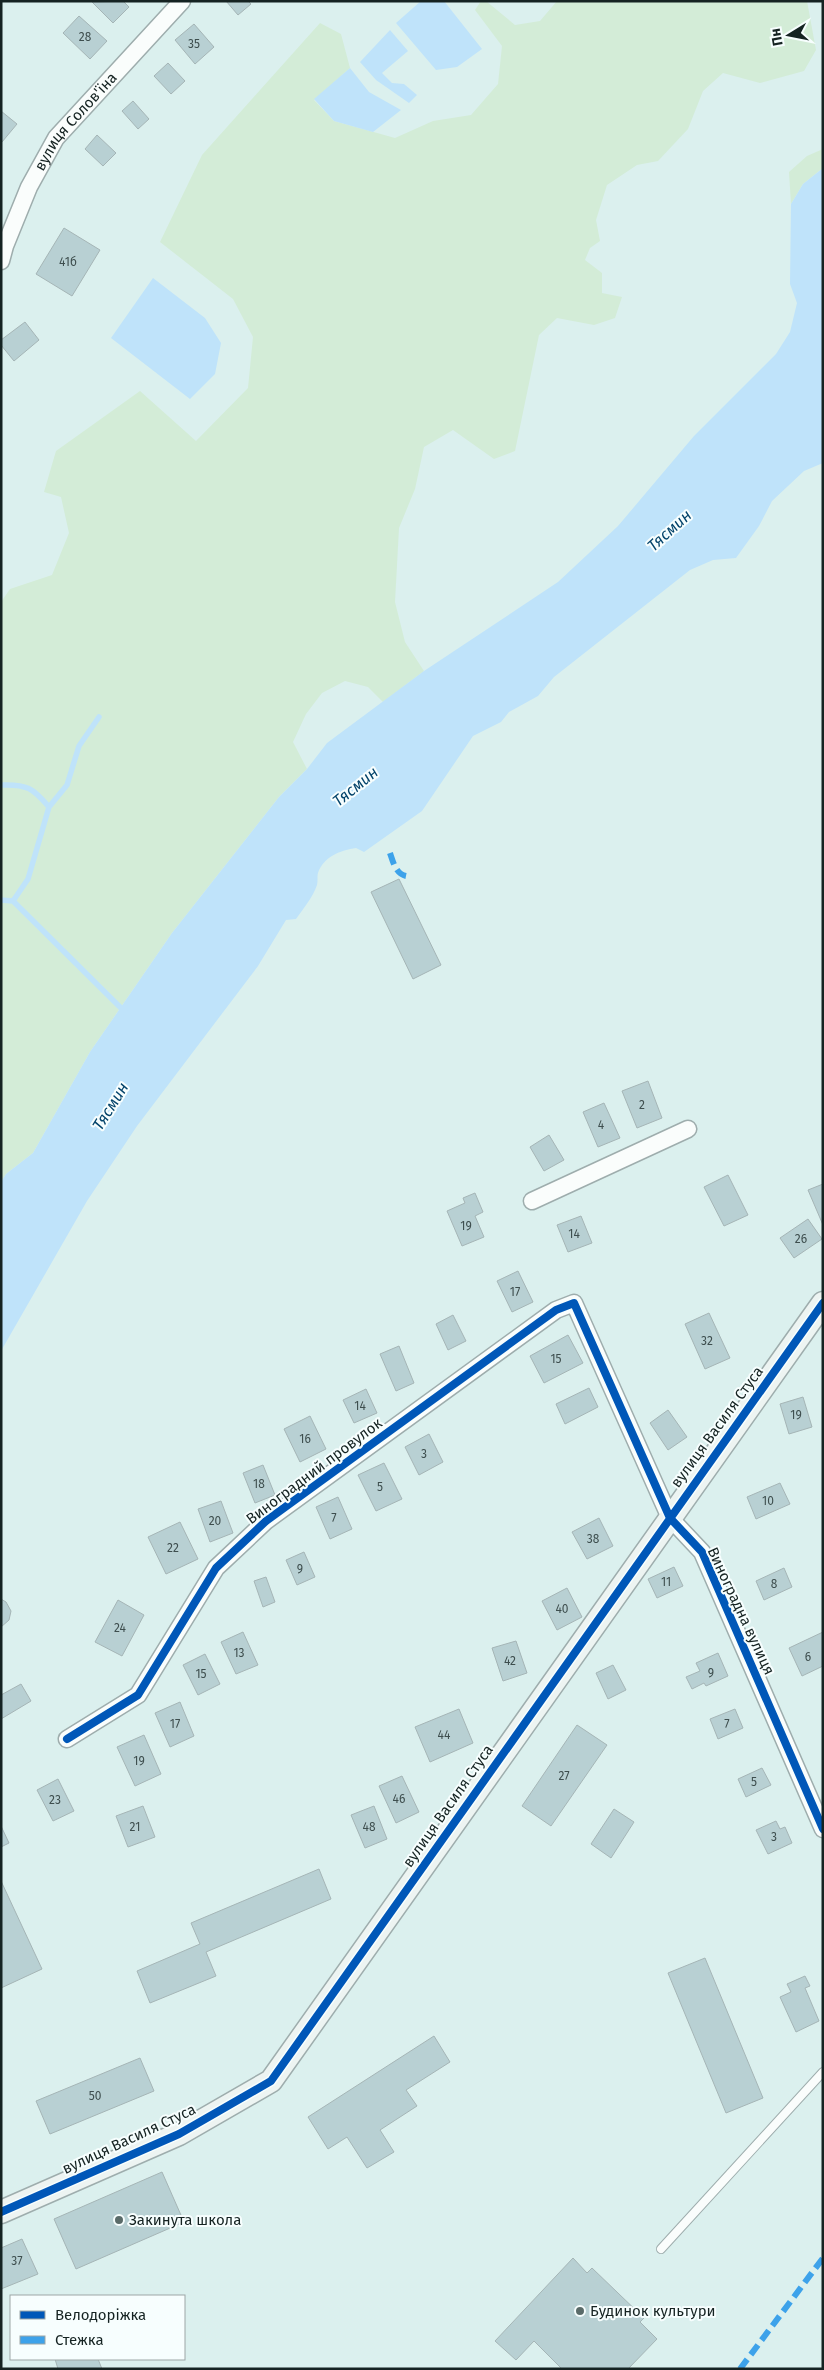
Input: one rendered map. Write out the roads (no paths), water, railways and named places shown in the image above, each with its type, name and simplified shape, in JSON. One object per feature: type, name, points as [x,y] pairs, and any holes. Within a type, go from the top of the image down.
[{"type":"street","name":"вулиця Солов'їна","points":[[2,251],[29,187],[56,138],[182,1]]},
{"type":"street","points":[[532,1201],[688,1129]]},
{"type":"street","name":"Виноградна вулиця","points":[[574,1302],[670,1518],[702,1552],[823,1829]]},
{"type":"street","name":"Виноградний провулок","points":[[67,1738],[138,1695],[216,1568],[266,1522],[556,1310],[574,1302]]},
{"type":"street","name":"вулиця Василя Стуса","points":[[1,2212],[179,2134],[271,2081],[823,1303]]},
{"type":"lane","points":[[661,2249],[823,2072]]},
{"type":"water","points":[[421,1],[444,1],[482,49],[457,67],[436,70],[396,23]]},
{"type":"water","points":[[390,30],[408,51],[382,73],[392,83],[404,84],[417,95],[409,103],[376,80],[360,62]]},
{"type":"water","points":[[350,68],[369,92],[401,110],[373,132],[334,121],[314,99]]},
{"type":"water","name":"Тясмин","points":[[823,168],[823,463],[804,471],[772,501],[759,526],[736,558],[713,560],[690,570],[554,677],[538,696],[509,712],[501,722],[473,736],[422,811],[364,852],[356,848],[344,851],[333,855],[320,867],[315,889],[305,907],[296,919],[286,920],[258,966],[137,1126],[87,1201],[1,1351],[1,1182],[6,1174],[33,1153],[90,1052],[172,933],[279,797],[307,769],[327,743],[424,671],[558,582],[618,526],[694,436],[776,354],[790,332],[797,303],[790,284],[791,204],[803,184]]},
{"type":"water","points":[[153,278],[205,318],[221,343],[215,374],[190,399],[111,338]]},
{"type":"waterway","points":[[49,807],[67,785],[79,746],[99,717]]},
{"type":"waterway","points":[[1,785],[17,785],[34,791],[49,807],[28,879],[13,901]]},
{"type":"waterway","points":[[1,900],[13,901],[125,1012]]},
{"type":"place","name":"Закинута школа","points":[[119,2220]]},
{"type":"place","name":"Будинок культури","points":[[580,2311]]}]
